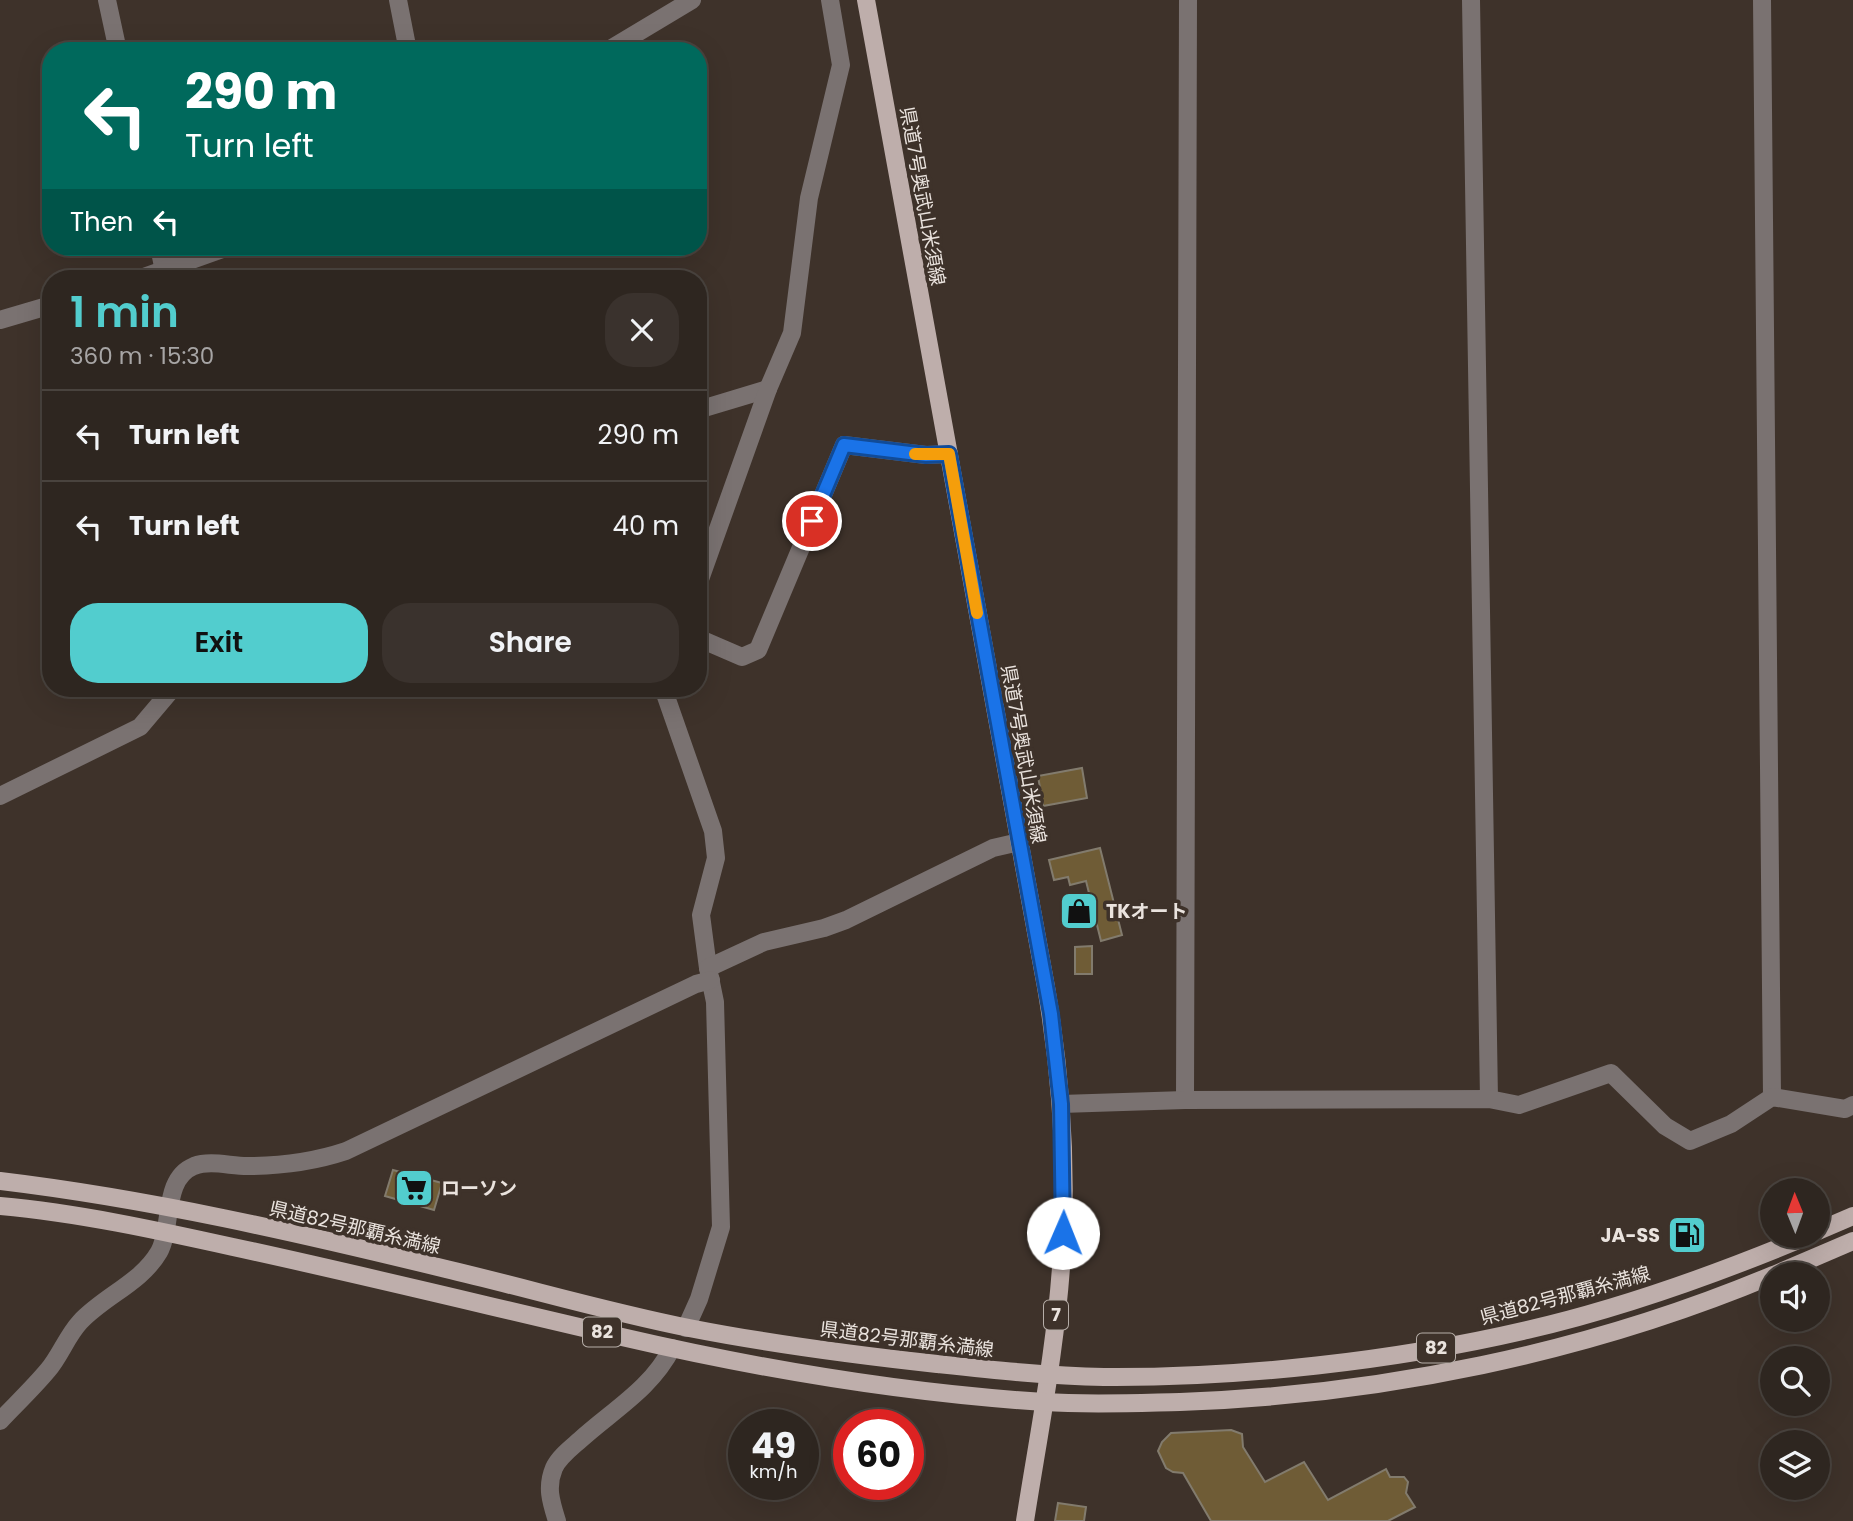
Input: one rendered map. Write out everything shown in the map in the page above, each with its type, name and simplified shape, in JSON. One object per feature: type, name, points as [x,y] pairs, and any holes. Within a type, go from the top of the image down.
[{"type":"main road","name":"県道7号奥武山米須線","points":[[866,0],[1049,1005],[1061,1104],[1064,1201],[1062,1254],[1048,1375],[1025,1521]]},
{"type":"main road","name":"県道82号那覇糸満線","points":[[0,1181],[88,1194],[323,1240],[686,1328],[829,1351],[1048,1375],[1107,1377],[1228,1372],[1334,1363],[1462,1344],[1527,1331],[1603,1310],[1736,1266],[1779,1248]]},
{"type":"main road","name":"82","points":[[0,1206],[33,1209],[165,1232],[324,1266],[672,1348],[849,1380],[926,1391],[1044,1402],[1117,1404],[1220,1400],[1292,1395],[1405,1378],[1471,1366],[1601,1334],[1760,1281]]},
{"type":"main road","points":[[1830,1226],[1853,1216]]},
{"type":"main road","name":"82","points":[[1804,1262],[1853,1241]]},
{"type":"street","points":[[107,0],[116,42]]},
{"type":"street","points":[[398,0],[406,42]]},
{"type":"street","points":[[622,42],[691,0]]},
{"type":"street","points":[[707,560],[768,388],[792,333],[809,198],[841,65],[830,0]]},
{"type":"street","points":[[1185,1100],[1188,0]]},
{"type":"street","points":[[1471,0],[1489,1098]]},
{"type":"street","points":[[1762,0],[1772,1097]]},
{"type":"street","points":[[167,270],[204,256]]},
{"type":"street","points":[[0,320],[42,308]]},
{"type":"street","points":[[707,407],[768,388]]},
{"type":"street","points":[[707,642],[742,657],[758,650],[844,445],[926,455],[949,454]]},
{"type":"street","points":[[0,796],[140,727],[165,697]]},
{"type":"street","points":[[666,697],[713,831],[716,858],[701,915],[715,1002],[721,1227],[699,1299],[686,1328]]},
{"type":"street","points":[[0,1421],[48,1370],[80,1322],[150,1266],[161,1248],[173,1192],[180,1178],[196,1166],[208,1163],[284,1166],[318,1161],[346,1151],[696,984],[764,943],[846,920],[993,848],[1019,842]]},
{"type":"street","points":[[1061,1104],[1185,1100],[1489,1098],[1518,1105],[1611,1073],[1665,1126],[1690,1142],[1731,1124],[1772,1097],[1845,1109],[1853,1105]]},
{"type":"street","points":[[557,1521],[549,1498],[555,1465],[587,1433],[653,1378],[672,1348]]},
{"type":"building","points":[[1082,768],[1087,798],[1043,806],[1038,776]]},
{"type":"building","points":[[1100,848],[1122,935],[1101,941],[1086,881],[1070,885],[1068,877],[1054,880],[1049,860]]},
{"type":"building","points":[[1092,946],[1092,974],[1075,974],[1075,947]]},
{"type":"building","name":"ローソン","points":[[393,1170],[442,1183],[434,1210],[385,1196]]},
{"type":"building","points":[[1231,1430],[1242,1434],[1243,1447],[1265,1482],[1304,1462],[1328,1500],[1386,1469],[1390,1477],[1404,1477],[1408,1482],[1406,1493],[1415,1507],[1388,1521],[1211,1521],[1183,1473],[1166,1468],[1158,1451],[1171,1433]]},
{"type":"building","points":[[1058,1503],[1086,1507],[1084,1521],[1055,1521]]},
{"type":"slow traffic","points":[[915,454],[949,454],[977,613]]},
{"type":"place","name":"TKオート","points":[[1079,911]]},
{"type":"place","name":"ローソン","points":[[414,1188]]},
{"type":"place","name":"JA-SS","points":[[1687,1235]]},
{"type":"route","points":[[812,521],[844,445],[926,455],[949,454],[1051,1014],[1061,1104],[1063,1233]]}]
